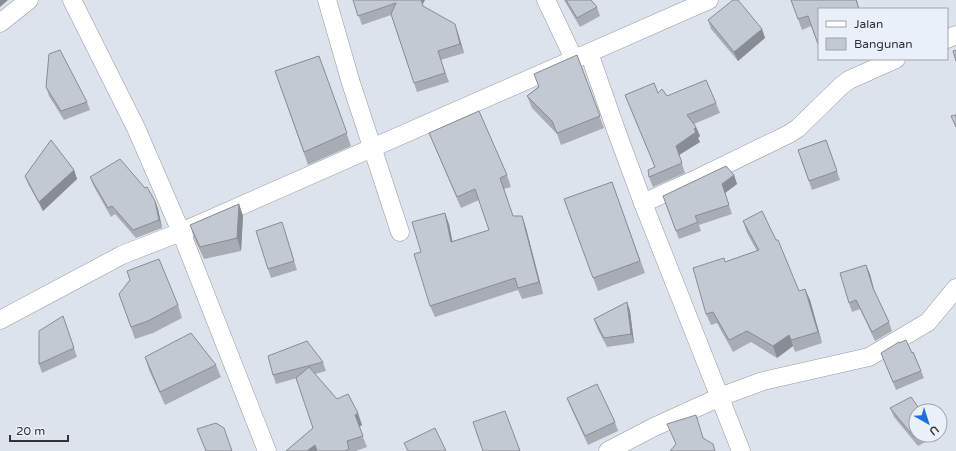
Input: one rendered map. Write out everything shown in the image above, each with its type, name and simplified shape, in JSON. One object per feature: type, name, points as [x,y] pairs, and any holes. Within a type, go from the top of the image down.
[{"type":"street","points":[[0,23],[29,0]]},
{"type":"street","points":[[72,0],[136,128],[181,232],[267,451]]},
{"type":"street","points":[[327,0],[351,83],[400,232]]},
{"type":"street","points":[[546,0],[582,56],[616,130],[643,203],[741,451]]},
{"type":"street","points":[[0,320],[122,255],[181,232],[709,0]]},
{"type":"street","points":[[643,203],[789,134],[798,128],[840,86],[855,77],[894,60]]},
{"type":"street","points":[[608,451],[654,427],[720,397],[763,381],[869,357],[928,322],[956,288]]},
{"type":"building","points":[[353,0],[421,0],[423,6],[455,24],[460,44],[438,51],[445,73],[414,83],[391,14],[396,3],[358,16]]},
{"type":"building","points":[[566,0],[591,0],[597,7],[577,18]]},
{"type":"building","points":[[733,0],[738,0],[762,29],[734,52],[708,20]]},
{"type":"building","points":[[791,0],[856,0],[859,8],[818,8],[818,44],[808,16],[798,19]]},
{"type":"building","points":[[60,50],[87,102],[61,111],[46,87],[49,54]]},
{"type":"building","points":[[956,50],[956,61],[953,51]]},
{"type":"building","points":[[577,55],[600,116],[557,133],[552,121],[527,96],[539,87],[534,74]]},
{"type":"building","points":[[319,56],[347,133],[304,152],[275,71]]},
{"type":"building","points":[[706,80],[716,103],[687,115],[696,127],[694,129],[696,132],[676,146],[682,163],[649,177],[648,170],[655,167],[625,95],[654,83],[658,93],[662,89],[667,96]]},
{"type":"building","points":[[479,111],[507,175],[500,178],[513,216],[522,216],[539,282],[518,288],[515,278],[430,306],[414,254],[421,252],[412,222],[445,213],[451,242],[489,230],[475,189],[457,197],[429,133]]},
{"type":"building","points":[[956,115],[956,127],[951,116]]},
{"type":"building","points":[[51,140],[74,170],[39,202],[25,176]]},
{"type":"building","points":[[826,140],[837,171],[809,181],[798,150]]},
{"type":"building","points":[[120,159],[145,188],[147,187],[155,201],[159,220],[133,230],[112,206],[108,208],[90,177]]},
{"type":"building","points":[[726,166],[734,175],[722,184],[729,205],[695,216],[698,222],[676,231],[663,196]]},
{"type":"building","points":[[612,182],[640,261],[593,278],[564,199]]},
{"type":"building","points":[[239,204],[237,238],[200,247],[190,225]]},
{"type":"building","points":[[762,211],[776,240],[778,240],[799,291],[805,289],[818,332],[791,340],[789,335],[773,346],[747,331],[729,340],[713,312],[706,314],[693,268],[724,258],[725,262],[759,250],[743,221]]},
{"type":"building","points":[[282,222],[294,261],[268,269],[256,231]]},
{"type":"building","points":[[159,259],[178,305],[148,321],[131,327],[119,294],[130,280],[127,271]]},
{"type":"building","points":[[866,265],[873,288],[889,322],[872,332],[856,300],[849,303],[840,273]]},
{"type":"building","points":[[627,302],[631,334],[604,338],[594,319]]},
{"type":"building","points":[[63,316],[74,348],[39,364],[39,331]]},
{"type":"building","points":[[191,333],[216,365],[160,392],[145,357]]},
{"type":"building","points":[[906,340],[921,371],[893,382],[881,353],[899,342]]},
{"type":"building","points":[[307,341],[323,362],[273,375],[268,356]]},
{"type":"building","points":[[309,367],[337,399],[348,394],[358,413],[355,415],[363,436],[347,441],[349,449],[345,451],[317,451],[315,445],[307,451],[286,451],[313,428],[296,378]]},
{"type":"building","points":[[597,384],[615,422],[585,436],[567,398]]},
{"type":"building","points":[[911,397],[915,403],[908,403],[908,430],[890,408]]},
{"type":"building","points":[[505,411],[520,451],[483,451],[473,422]]},
{"type":"building","points":[[696,415],[703,438],[713,444],[715,451],[670,451],[676,444],[667,424]]},
{"type":"building","points":[[216,423],[224,428],[232,451],[206,451],[197,429]]},
{"type":"building","points":[[435,428],[446,451],[408,451],[404,443]]}]
